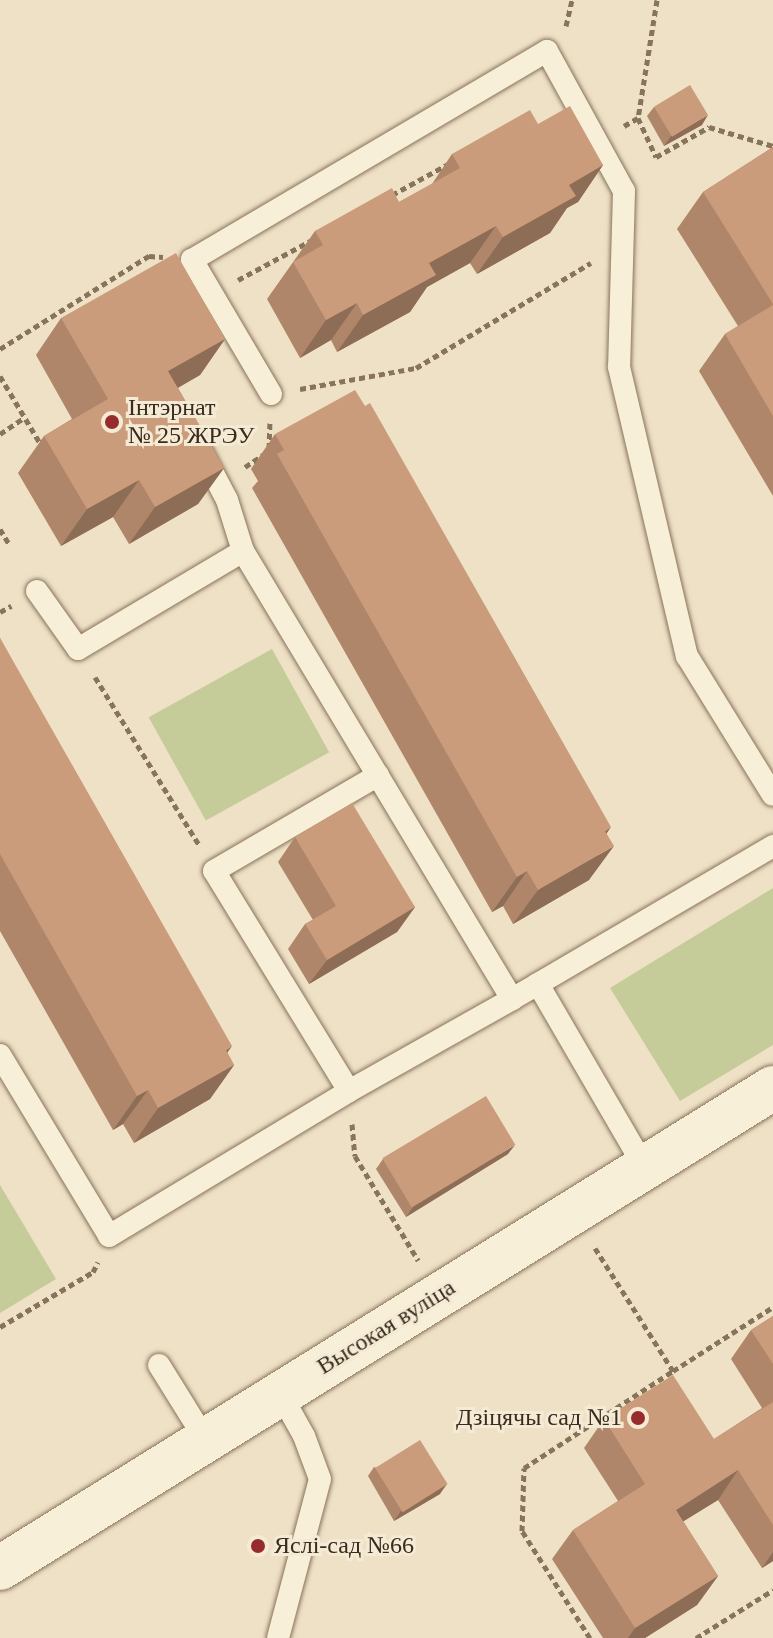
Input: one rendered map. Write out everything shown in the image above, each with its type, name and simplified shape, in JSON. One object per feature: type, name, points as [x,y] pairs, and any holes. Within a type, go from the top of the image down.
[{"type":"street","name":"Высокая вуліца","points":[[0,1568],[773,1088]]},
{"type":"lane","points":[[271,394],[192,260],[547,51],[624,191],[619,367],[687,656],[773,795]]},
{"type":"lane","points":[[193,436],[227,500],[243,551],[512,999]]},
{"type":"lane","points":[[37,591],[78,649],[243,551]]},
{"type":"lane","points":[[349,1091],[214,871],[378,775]]},
{"type":"lane","points":[[0,1055],[109,1236],[349,1091],[773,846]]},
{"type":"lane","points":[[538,984],[645,1168]]},
{"type":"lane","points":[[159,1365],[205,1439]]},
{"type":"lane","points":[[278,1638],[320,1479],[304,1436],[280,1393]]},
{"type":"path","points":[[657,0],[638,118],[656,157],[709,127],[773,146]]},
{"type":"path","points":[[597,140],[638,118]]},
{"type":"path","points":[[387,198],[454,160],[461,172]]},
{"type":"path","points":[[214,294],[320,235]]},
{"type":"path","points":[[227,500],[236,472],[269,452],[271,394],[416,368],[622,244]]},
{"type":"path","points":[[0,349],[149,256],[192,260]]},
{"type":"path","points":[[0,376],[48,456]]},
{"type":"path","points":[[0,434],[24,418]]},
{"type":"path","points":[[0,529],[9,544]]},
{"type":"path","points":[[78,649],[214,871]]},
{"type":"path","points":[[349,1091],[355,1156],[420,1263],[407,1271]]},
{"type":"path","points":[[0,1327],[93,1272],[109,1236]]},
{"type":"path","points":[[591,1241],[673,1371]]},
{"type":"path","points":[[590,1638],[522,1531],[524,1468],[773,1307]]},
{"type":"path","points":[[696,1638],[773,1590]]},
{"type":"green space","points":[[272,649],[329,752],[206,821],[149,717]]},
{"type":"green space","points":[[773,888],[773,1045],[680,1101],[610,988]]},
{"type":"green space","points":[[0,1185],[56,1279],[0,1313]]},
{"type":"building","points":[[690,85],[708,115],[672,137],[654,107]]},
{"type":"building","points":[[570,106],[603,165],[569,185],[576,196],[503,237],[496,226],[429,263],[436,275],[363,315],[357,303],[326,320],[293,262],[323,245],[315,231],[392,188],[399,202],[460,168],[452,154],[530,110],[538,124]]},
{"type":"building","points":[[773,147],[773,304],[703,192]]},
{"type":"building","name":"Інтэрнат № 25 ЖРЭУ","points":[[176,253],[225,339],[168,371],[224,468],[155,507],[139,480],[87,509],[44,436],[108,399],[61,318]]},
{"type":"building","points":[[773,305],[773,416],[725,334]]},
{"type":"building","points":[[355,390],[365,406],[370,403],[611,827],[605,831],[614,846],[538,890],[527,871],[517,877],[277,454],[284,450],[275,434]]},
{"type":"building","points":[[0,638],[232,1046],[226,1050],[234,1065],[158,1108],[148,1090],[137,1096],[0,854]]},
{"type":"building","points":[[352,803],[415,907],[327,960],[305,924],[336,906],[295,837]]},
{"type":"building","points":[[486,1096],[515,1145],[412,1207],[382,1158]]},
{"type":"building","points":[[773,1316],[773,1364],[751,1330]]},
{"type":"building","points":[[673,1375],[714,1439],[773,1402],[773,1525],[738,1470],[676,1510],[718,1576],[635,1628],[573,1530],[645,1484],[604,1419]]},
{"type":"building","points":[[420,1440],[448,1484],[403,1512],[375,1468]]},
{"type":"place","name":"Інтэрнат № 25 ЖРЭУ","points":[[112,422]]},
{"type":"place","name":"Дзіцячы сад №1","points":[[638,1418]]},
{"type":"place","name":"Яслі-сад №66","points":[[258,1546]]}]
